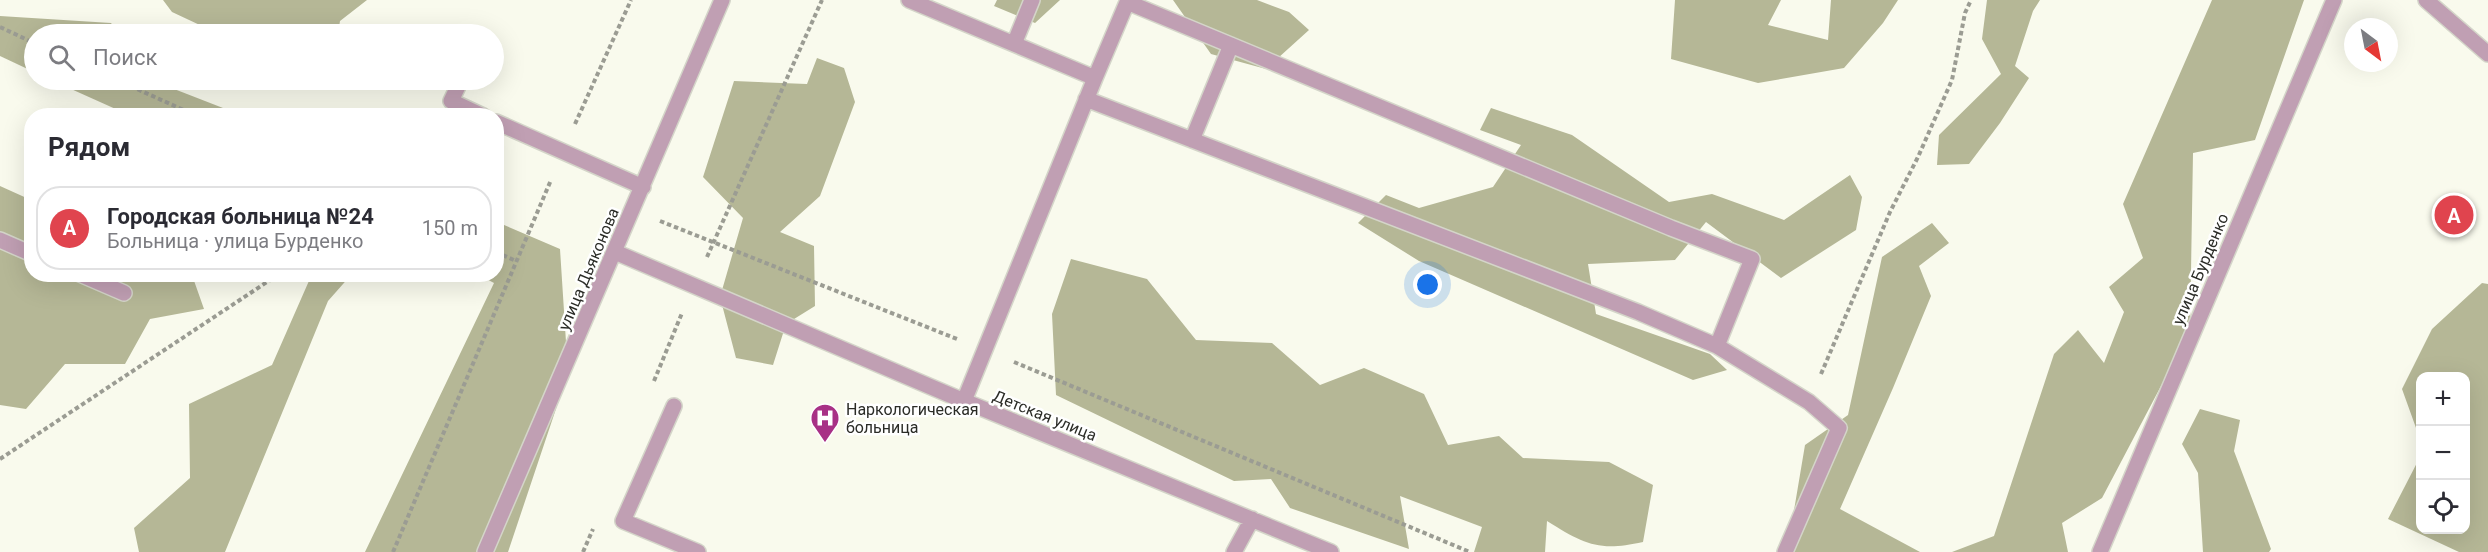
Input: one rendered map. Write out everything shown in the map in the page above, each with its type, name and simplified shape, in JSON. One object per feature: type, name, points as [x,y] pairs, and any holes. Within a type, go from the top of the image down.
[{"type":"street","name":"улица Дьяконова","points":[[485,552],[722,0]]},
{"type":"street","points":[[909,0],[1095,78]]},
{"type":"street","points":[[1014,44],[1032,0]]},
{"type":"street","name":"улица Бурденко","points":[[2100,552],[2334,0]]},
{"type":"street","points":[[2427,0],[2488,54]]},
{"type":"street","points":[[964,401],[1128,1],[1671,228],[1752,259],[1718,346]]},
{"type":"street","points":[[1192,140],[1231,45]]},
{"type":"street","points":[[456,90],[451,101],[466,108]]},
{"type":"street","points":[[1086,99],[1638,312],[1718,346],[1809,402],[1839,429],[1785,552]]},
{"type":"street","points":[[504,126],[643,187]]},
{"type":"street","points":[[0,240],[24,250]]},
{"type":"street","name":"Детская улица","points":[[615,252],[964,401],[1331,552]]},
{"type":"street","points":[[99,282],[124,293]]},
{"type":"street","points":[[674,406],[622,521],[664,546],[698,552]]},
{"type":"street","points":[[1234,552],[1252,519]]},
{"type":"path","points":[[393,552],[562,152],[631,0]]},
{"type":"path","points":[[693,287],[822,0]]},
{"type":"path","points":[[1809,402],[1890,212],[1918,157],[1952,80],[1965,13],[1971,0]]},
{"type":"path","points":[[0,27],[24,38]]},
{"type":"path","points":[[139,90],[179,108]]},
{"type":"path","points":[[633,210],[984,350],[1470,552]]},
{"type":"path","points":[[504,256],[516,261]]},
{"type":"path","points":[[0,459],[267,282]]},
{"type":"green space","points":[[163,0],[367,0],[340,21],[340,24],[198,24],[172,12]]},
{"type":"green space","points":[[997,0],[1060,0],[1035,23],[994,6]]},
{"type":"green space","points":[[1173,0],[1257,0],[1289,12],[1309,30],[1266,69],[1211,54]]},
{"type":"green space","points":[[1675,0],[1781,0],[1768,25],[1828,40],[1831,0],[1898,0],[1883,23],[1844,68],[1758,83],[1671,59]]},
{"type":"green space","points":[[1987,0],[2040,0],[2033,11],[2015,66],[2029,78],[2000,123],[1969,164],[1937,165],[1939,135],[2001,74],[1982,39]]},
{"type":"green space","points":[[2212,0],[2304,0],[2255,140],[2193,153],[2190,331],[2102,498],[2062,523],[2068,552],[1952,552],[1994,536],[2054,354],[2078,330],[2104,363],[2124,312],[2109,287],[2143,258],[2123,204]]},
{"type":"green space","points":[[0,16],[112,24],[24,24],[24,67],[0,56]]},
{"type":"green space","points":[[817,58],[844,68],[855,102],[820,196],[780,232],[814,246],[815,306],[786,324],[773,365],[736,358],[720,297],[743,218],[703,177],[734,81],[807,84]]},
{"type":"green space","points":[[73,90],[177,90],[223,108],[113,108]]},
{"type":"green space","points":[[1491,108],[1572,135],[1669,202],[1712,194],[1784,220],[1850,175],[1862,197],[1856,230],[1781,278],[1706,222],[1675,260],[1588,264],[1596,314],[1710,354],[1727,370],[1693,380],[1419,261],[1358,223],[1386,195],[1419,208],[1493,187],[1521,145],[1480,130]]},
{"type":"green space","points":[[0,186],[24,197],[24,282],[194,282],[204,309],[150,319],[125,364],[65,364],[26,409],[0,405]]},
{"type":"green space","points":[[1932,223],[1949,243],[1919,266],[1931,296],[1840,509],[1920,552],[1787,552],[1805,445],[1848,415],[1882,257]]},
{"type":"green space","points":[[504,225],[560,249],[568,373],[508,552],[365,552],[494,283],[492,282],[504,282]]},
{"type":"green space","points":[[1071,259],[1147,279],[1196,340],[1272,343],[1320,385],[1364,368],[1424,394],[1448,445],[1499,436],[1523,458],[1609,462],[1653,485],[1643,542],[1614,546],[1592,544],[1547,521],[1545,552],[1474,552],[1482,527],[1400,496],[1409,549],[1290,508],[1271,479],[1234,481],[1056,395],[1052,314]]},
{"type":"green space","points":[[308,282],[345,282],[328,301],[225,552],[139,552],[134,528],[190,478],[189,404],[272,365]]},
{"type":"green space","points":[[2482,283],[2488,284],[2488,552],[2459,552],[2420,534],[2470,534],[2470,372],[2416,372],[2416,428],[2402,389],[2432,329]]},
{"type":"green space","points":[[2200,409],[2240,420],[2234,451],[2271,549],[2269,552],[2203,552],[2198,473],[2182,444]]},
{"type":"green space","points":[[2416,465],[2416,532],[2388,519]]},
{"type":"place","name":"Городская больница №24","points":[[2454,215]]},
{"type":"place","name":"Наркологическая больница","points":[[825,444]]}]
